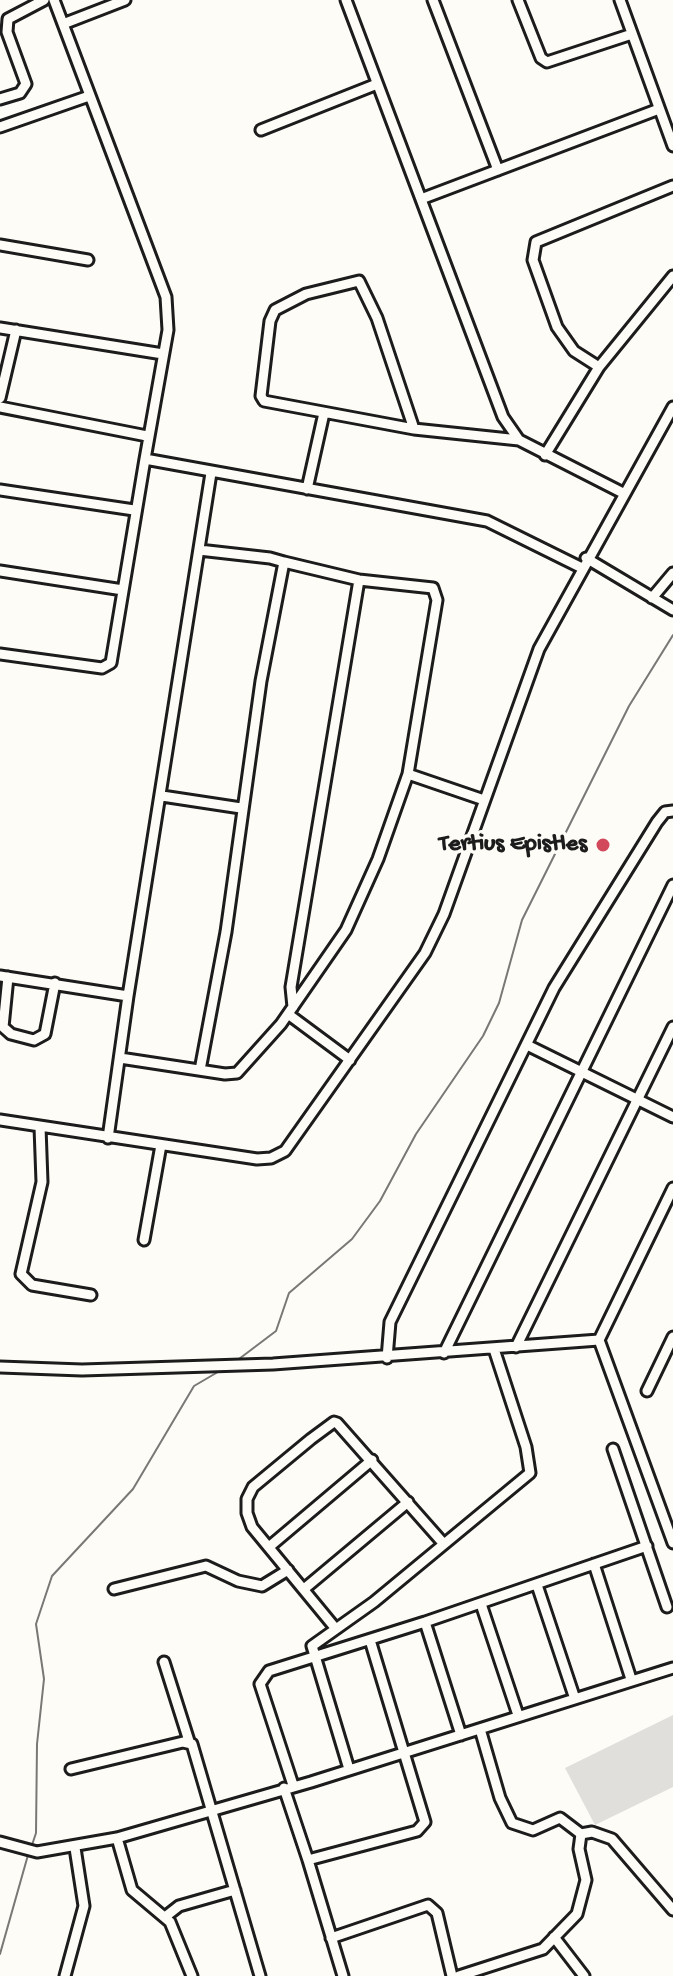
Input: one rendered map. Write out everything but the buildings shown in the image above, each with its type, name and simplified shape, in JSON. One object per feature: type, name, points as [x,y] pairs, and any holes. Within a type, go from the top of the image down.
[{"type":"street","points":[[0,99],[20,93],[26,84],[7,32],[8,19],[44,0]]},
{"type":"street","points":[[0,654],[102,668],[111,663],[134,510],[168,330],[166,297],[54,0]]},
{"type":"street","points":[[63,24],[125,0]]},
{"type":"street","points":[[346,0],[493,396],[519,440]]},
{"type":"street","points":[[433,0],[498,170]]},
{"type":"street","points":[[518,0],[541,58],[547,62],[632,34]]},
{"type":"street","points":[[620,0],[673,146]]},
{"type":"street","points":[[261,130],[377,84]]},
{"type":"street","points":[[0,127],[89,96]]},
{"type":"street","points":[[421,199],[659,109]]},
{"type":"street","points":[[599,367],[574,351],[557,327],[533,260],[536,242],[673,186]]},
{"type":"street","points":[[0,245],[88,260]]},
{"type":"street","points":[[545,455],[599,367],[673,276]]},
{"type":"street","points":[[414,429],[377,318],[359,281],[306,294],[275,310],[270,321],[261,396],[264,401],[414,429],[519,440],[623,493]]},
{"type":"street","points":[[0,328],[163,354]]},
{"type":"street","points":[[0,398],[16,330]]},
{"type":"street","points":[[0,407],[147,436]]},
{"type":"street","points":[[0,1120],[108,1138],[271,1158],[285,1151],[425,953],[444,914],[539,649],[586,558],[673,407]]},
{"type":"street","points":[[307,489],[324,413]]},
{"type":"street","points":[[145,459],[487,521],[582,568]]},
{"type":"street","points":[[108,1138],[211,473]]},
{"type":"street","points":[[0,490],[134,510]]},
{"type":"street","points":[[120,1058],[237,1073],[291,1010],[354,914],[408,774],[437,593],[433,588],[359,580],[270,558],[199,550]]},
{"type":"street","points":[[586,558],[673,610]]},
{"type":"street","points":[[200,1070],[226,932],[241,808],[284,562]]},
{"type":"street","points":[[0,571],[123,590]]},
{"type":"street","points":[[652,598],[673,573]]},
{"type":"street","points":[[350,1060],[291,1010],[291,987],[359,580]]},
{"type":"street","points":[[408,774],[484,800]]},
{"type":"street","points":[[162,796],[241,808]]},
{"type":"street","points":[[387,1358],[390,1322],[554,988],[657,822],[665,812],[673,811]]},
{"type":"street","points":[[444,1353],[673,885]]},
{"type":"street","points":[[55,983],[45,1034],[34,1040],[11,1034],[3,1027],[4,976],[55,983],[128,996]]},
{"type":"street","points":[[516,1347],[673,1027]]},
{"type":"street","points":[[527,1045],[673,1117]]},
{"type":"street","points":[[40,1127],[42,1182],[21,1274],[32,1285],[91,1295]]},
{"type":"street","points":[[144,1240],[161,1145]]},
{"type":"street","points":[[672,1190],[599,1340],[673,1543]]},
{"type":"street","points":[[647,1391],[673,1337]]},
{"type":"street","points":[[0,1367],[82,1370],[387,1358],[599,1340]]},
{"type":"street","points":[[349,1769],[312,1646],[530,1473],[526,1447],[494,1349]]},
{"type":"street","points":[[336,1629],[252,1527],[247,1513],[247,1499],[253,1487],[334,1422],[372,1460],[443,1543]]},
{"type":"street","points":[[613,1449],[667,1607]]},
{"type":"street","points":[[269,1547],[372,1460]]},
{"type":"street","points":[[304,1589],[408,1502]]},
{"type":"street","points":[[343,1976],[260,1684],[269,1671],[481,1604],[647,1546]]},
{"type":"street","points":[[594,1564],[631,1679]]},
{"type":"street","points":[[114,1589],[206,1566],[254,1586],[270,1583],[288,1570]]},
{"type":"street","points":[[537,1585],[574,1696]]},
{"type":"street","points":[[481,1604],[518,1715]]},
{"type":"street","points":[[425,1622],[461,1735]]},
{"type":"street","points":[[308,1860],[422,1828],[425,1822],[370,1640]]},
{"type":"street","points":[[164,1662],[212,1810],[260,1976]]},
{"type":"street","points":[[0,1842],[37,1852],[75,1848],[117,1838],[405,1753],[574,1696],[673,1668]]},
{"type":"street","points":[[480,1729],[500,1798],[512,1823],[533,1830],[560,1818],[581,1834],[592,1832],[612,1839],[673,1910]]},
{"type":"street","points":[[71,1769],[189,1741]]},
{"type":"street","points":[[459,1976],[543,1949],[577,1914],[586,1880],[579,1849],[581,1834]]},
{"type":"street","points":[[117,1838],[132,1890],[175,1929],[192,1976]]},
{"type":"street","points":[[65,1976],[84,1906],[75,1848]]},
{"type":"street","points":[[165,1917],[179,1906],[235,1890]]},
{"type":"street","points":[[331,1938],[428,1905],[437,1913],[452,1976]]},
{"type":"street","points":[[554,1937],[584,1976]]},
{"type":"shaded area","points":[[673,1715],[673,1787],[595,1825],[565,1768]]},
{"type":"waterway","points":[[235,1362],[276,1331],[289,1293],[352,1239],[380,1201],[416,1134],[483,1036],[499,1003],[522,920],[629,706],[673,635]]},
{"type":"waterway","points":[[32,1845],[36,1833],[37,1744],[44,1679],[36,1624],[52,1576],[133,1489],[194,1386],[223,1369]]},
{"type":"waterway","points":[[0,1954],[28,1855]]},
{"type":"place","name":"Tertius Epistles","points":[[603,845]]}]
